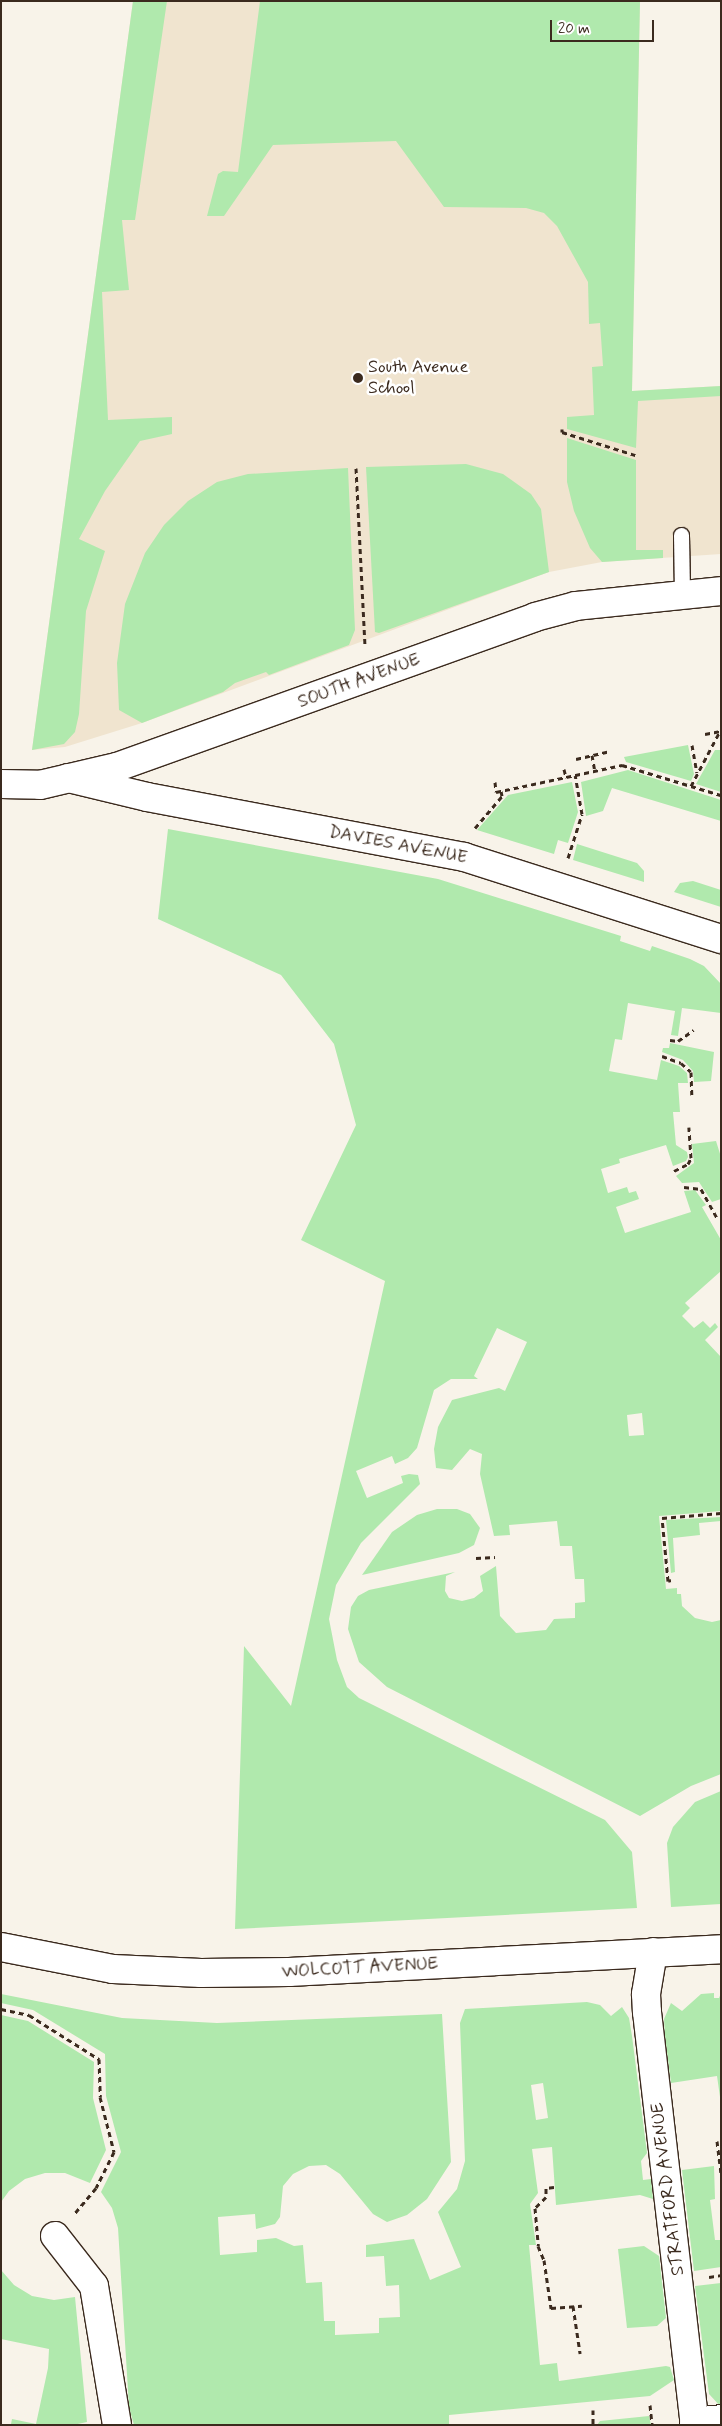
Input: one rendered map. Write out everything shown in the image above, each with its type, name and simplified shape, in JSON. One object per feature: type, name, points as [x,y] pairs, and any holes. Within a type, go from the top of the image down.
[{"type":"street","name":"SOUTH AVENUE","points":[[1,784],[40,785],[117,767],[535,617],[576,606],[721,591]]},
{"type":"street","name":"DAVIES AVENUE","points":[[68,778],[147,797],[464,857],[721,939]]},
{"type":"street","name":"WOLCOTT AVENUE","points":[[1,1947],[113,1969],[201,1973],[289,1972],[721,1949]]},
{"type":"street","name":"STRATFORD AVENUE","points":[[653,1952],[646,1994],[647,2012],[694,2423]]},
{"type":"street","points":[[55,2236],[94,2286],[117,2425]]},
{"type":"street","points":[[694,2423],[721,2419]]},
{"type":"lane","points":[[681,535],[682,594]]},
{"type":"path","points":[[562,429],[562,432],[635,455]]},
{"type":"path","points":[[356,468],[365,644]]},
{"type":"path","points":[[705,734],[720,731]]},
{"type":"path","points":[[691,786],[720,731]]},
{"type":"path","points":[[692,744],[697,775]]},
{"type":"path","points":[[576,759],[607,752]]},
{"type":"path","points":[[592,755],[595,772]]},
{"type":"path","points":[[495,782],[496,792],[622,765],[721,795]]},
{"type":"path","points":[[564,769],[566,778]]},
{"type":"path","points":[[567,862],[582,814],[575,776]]},
{"type":"path","points":[[472,832],[502,796],[501,791]]},
{"type":"path","points":[[670,1040],[678,1041],[694,1030]]},
{"type":"path","points":[[662,1056],[681,1063],[691,1072],[692,1096]]},
{"type":"path","points":[[674,1171],[688,1164],[691,1158],[688,1127]]},
{"type":"path","points":[[684,1187],[701,1189],[717,1218]]},
{"type":"path","points":[[671,1580],[668,1581],[662,1518],[721,1513]]},
{"type":"path","points":[[476,1558],[495,1557]]},
{"type":"path","points":[[1,2009],[29,2015],[99,2059],[100,2097],[114,2152],[96,2188]]},
{"type":"path","points":[[717,2141],[721,2173]]},
{"type":"path","points":[[554,2187],[546,2188],[546,2197],[535,2208],[538,2246],[544,2260],[551,2308],[582,2306]]},
{"type":"path","points":[[708,2277],[721,2275]]},
{"type":"path","points":[[573,2306],[580,2353]]},
{"type":"path","points":[[650,2405],[652,2425]]},
{"type":"path","points":[[593,2410],[593,2425]]},
{"type":"shaded area","name":"South Avenue School","points":[[133,1],[640,1],[632,391],[721,386],[721,554],[602,562],[549,572],[142,723],[65,747],[32,750]]},
{"type":"green space","points":[[133,1],[167,1],[135,220],[122,220],[129,290],[102,292],[108,420],[172,417],[172,434],[140,441],[105,491],[79,539],[105,551],[86,611],[79,714],[75,732],[64,744],[32,750]]},
{"type":"green space","points":[[260,1],[640,1],[632,391],[721,386],[721,396],[638,401],[636,448],[567,429],[567,417],[594,415],[592,367],[603,366],[600,323],[589,324],[588,282],[557,226],[544,213],[526,208],[444,207],[396,141],[273,145],[224,216],[207,216],[218,174],[223,171],[238,172]]},
{"type":"green space","points":[[567,438],[636,460],[636,550],[663,550],[663,558],[602,562],[590,548],[574,511],[567,482]]},
{"type":"green space","points":[[466,464],[503,474],[531,494],[541,509],[549,572],[379,633],[375,632],[366,467]]},
{"type":"green space","points":[[348,468],[355,630],[349,645],[269,675],[266,672],[235,683],[223,692],[142,723],[119,710],[117,663],[125,604],[145,553],[164,525],[188,501],[217,482],[248,474]]},
{"type":"green space","points":[[688,745],[694,774],[691,781],[626,762],[624,757]]},
{"type":"green space","points":[[715,750],[721,750],[721,792],[696,784]]},
{"type":"green space","points":[[628,770],[721,800],[721,821],[612,788],[603,811],[586,816],[581,782]]},
{"type":"green space","points":[[572,782],[578,812],[568,843],[558,840],[554,854],[477,830],[508,795]]},
{"type":"green space","points":[[168,829],[438,879],[621,936],[620,941],[650,951],[652,946],[690,959],[704,966],[721,984],[721,1013],[682,1008],[678,1036],[671,1035],[675,1011],[628,1003],[622,1040],[615,1039],[609,1071],[657,1080],[661,1060],[679,1066],[687,1073],[688,1083],[678,1083],[680,1112],[673,1112],[676,1145],[687,1152],[688,1157],[686,1161],[673,1166],[666,1145],[619,1159],[620,1163],[601,1169],[608,1193],[627,1187],[629,1193],[636,1191],[639,1199],[616,1207],[625,1233],[691,1212],[684,1191],[695,1190],[706,1205],[702,1207],[721,1240],[721,1271],[685,1303],[690,1308],[682,1316],[694,1328],[703,1321],[710,1328],[715,1323],[718,1327],[705,1340],[721,1357],[721,1511],[659,1516],[666,1589],[677,1588],[677,1594],[681,1594],[682,1606],[695,1618],[712,1622],[721,1620],[721,1774],[691,1786],[640,1816],[387,1687],[359,1662],[348,1629],[351,1607],[358,1596],[369,1590],[455,1572],[446,1576],[445,1591],[449,1598],[462,1601],[474,1598],[483,1591],[480,1576],[496,1566],[500,1616],[516,1633],[546,1630],[554,1619],[575,1618],[575,1603],[585,1602],[584,1579],[575,1579],[572,1546],[560,1546],[557,1521],[509,1525],[510,1535],[494,1536],[480,1474],[482,1454],[470,1449],[452,1470],[436,1468],[434,1449],[438,1427],[452,1400],[499,1388],[505,1391],[527,1342],[497,1328],[474,1376],[478,1379],[451,1379],[434,1390],[417,1448],[408,1458],[395,1464],[392,1456],[356,1471],[367,1498],[403,1483],[401,1476],[409,1474],[418,1475],[420,1484],[361,1543],[336,1585],[329,1619],[337,1660],[347,1687],[359,1698],[605,1820],[632,1852],[637,1908],[235,1929],[244,1646],[291,1706],[385,1281],[301,1240],[356,1125],[334,1044],[281,975],[158,919]],"holes":[[[642,1413],[644,1435],[629,1436],[627,1415]]]},
{"type":"green space","points":[[577,844],[637,863],[644,871],[644,882],[573,860]]},
{"type":"green space","points":[[693,881],[721,890],[721,907],[674,892],[680,883]]},
{"type":"green space","points":[[670,1043],[714,1052],[711,1081],[694,1082],[693,1071],[683,1060],[662,1052],[663,1048],[669,1048]]},
{"type":"green space","points":[[716,1141],[721,1157],[721,1199],[712,1202],[699,1182],[682,1183],[676,1176],[694,1163],[692,1144]]},
{"type":"green space","points":[[437,1509],[457,1509],[470,1514],[480,1528],[474,1545],[459,1553],[362,1575],[392,1532],[417,1515]]},
{"type":"green space","points":[[721,1517],[721,1521],[699,1523],[700,1535],[673,1538],[675,1572],[671,1573],[666,1520]]},
{"type":"green space","points":[[721,1791],[721,1904],[671,1907],[667,1843],[673,1827],[695,1802]]},
{"type":"green space","points":[[714,1993],[714,1998],[719,1998],[721,1993],[721,2104],[717,2076],[671,2083],[665,2036],[664,2019],[671,2003],[682,2011],[701,1994]]},
{"type":"green space","points":[[1,1994],[122,2018],[217,2023],[442,2014],[451,2162],[427,2199],[407,2215],[387,2222],[373,2214],[340,2174],[326,2165],[309,2166],[293,2174],[283,2186],[280,2217],[275,2224],[256,2229],[255,2214],[218,2217],[220,2255],[257,2252],[257,2240],[276,2238],[294,2246],[303,2245],[306,2283],[322,2282],[324,2321],[335,2321],[335,2335],[379,2333],[379,2318],[400,2317],[399,2285],[386,2286],[384,2256],[366,2257],[366,2245],[414,2239],[430,2280],[461,2267],[438,2212],[457,2189],[465,2161],[460,2023],[465,2009],[587,2002],[600,2005],[611,2016],[622,2007],[629,2018],[647,2153],[641,2161],[643,2180],[651,2179],[653,2199],[640,2195],[556,2205],[552,2147],[532,2149],[538,2193],[530,2204],[536,2245],[529,2245],[540,2365],[557,2363],[559,2381],[666,2366],[670,2367],[674,2380],[650,2396],[449,2415],[449,2425],[134,2425],[129,2407],[118,2228],[112,2208],[101,2192],[121,2152],[106,2096],[105,2054],[33,2010],[1,2003]],"holes":[[[543,2083],[548,2118],[536,2120],[531,2085]]]},
{"type":"green space","points":[[1,2015],[28,2021],[94,2062],[93,2098],[106,2150],[90,2183],[65,2173],[45,2173],[25,2179],[9,2191],[1,2202]]},
{"type":"green space","points":[[714,2166],[715,2199],[710,2200],[715,2240],[721,2240],[721,2267],[694,2271],[682,2170]]},
{"type":"green space","points":[[644,2246],[659,2256],[666,2318],[657,2326],[627,2328],[618,2249]]},
{"type":"green space","points":[[1,2270],[14,2285],[32,2296],[54,2300],[75,2297],[87,2422],[73,2425],[4,2425],[11,2424],[12,2419],[36,2424],[48,2368],[49,2349],[1,2339]]},
{"type":"green space","points":[[721,2283],[721,2407],[709,2394],[695,2286]]},
{"type":"green space","points":[[649,2416],[651,2425],[597,2425],[600,2421]]},
{"type":"place","name":"South Avenue School","points":[[358,378]]}]
